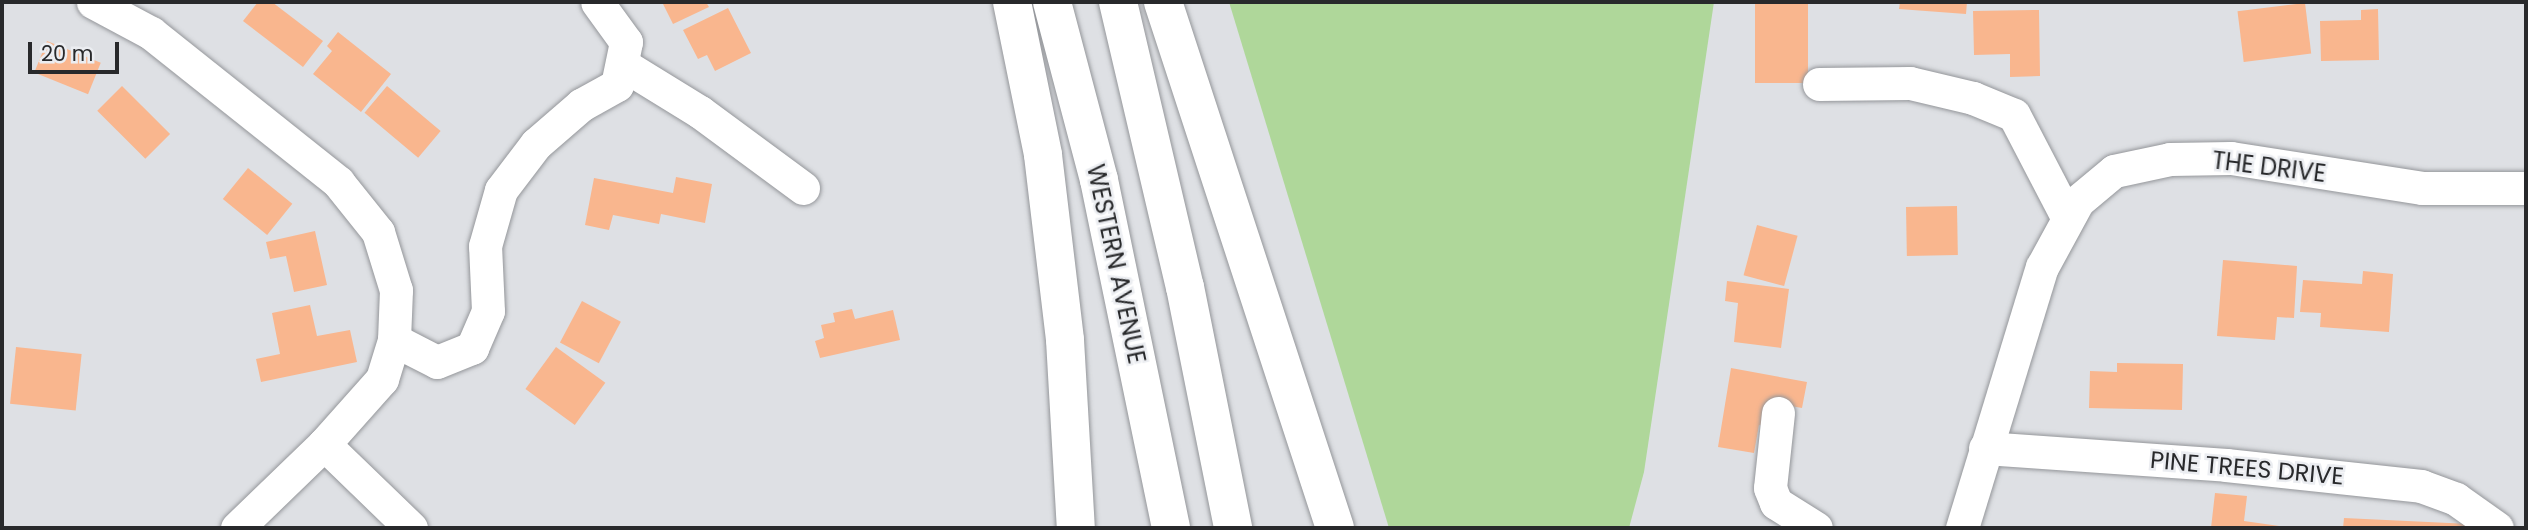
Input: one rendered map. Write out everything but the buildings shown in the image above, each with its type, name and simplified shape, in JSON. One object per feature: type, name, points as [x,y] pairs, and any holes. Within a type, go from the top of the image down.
[{"type":"highway","points":[[1012,2],[1043,155],[1065,340],[1076,528]]},
{"type":"highway","name":"WESTERN AVENUE","points":[[1052,2],[1100,180],[1171,528]]},
{"type":"highway","points":[[1118,2],[1182,274],[1233,528]]},
{"type":"highway","points":[[1163,2],[1335,528]]},
{"type":"street","points":[[93,2],[151,33],[338,182],[378,232],[396,290],[394,340],[382,379],[324,444],[237,528]]},
{"type":"street","points":[[394,340],[437,362],[472,348],[488,311],[485,246],[501,190],[536,144],[581,105],[617,85],[626,42],[597,2]]},
{"type":"street","points":[[622,64],[700,112],[803,188]]},
{"type":"street","points":[[1819,83],[1910,83],[1973,98],[2014,115],[2067,216]]},
{"type":"street","name":"THE DRIVE","points":[[1962,528],[2022,321],[2067,216],[2113,171],[2170,159],[2231,158],[2422,188],[2526,188]]},
{"type":"street","points":[[1778,413],[1770,488],[1776,503],[1816,528]]},
{"type":"street","points":[[324,444],[411,528]]},
{"type":"street","name":"PINE TREES DRIVE","points":[[1985,448],[2226,465],[2421,486],[2456,499],[2497,528]]},
{"type":"green space","points":[[1229,2],[1714,2],[1644,472],[1629,528],[1389,528]]}]
